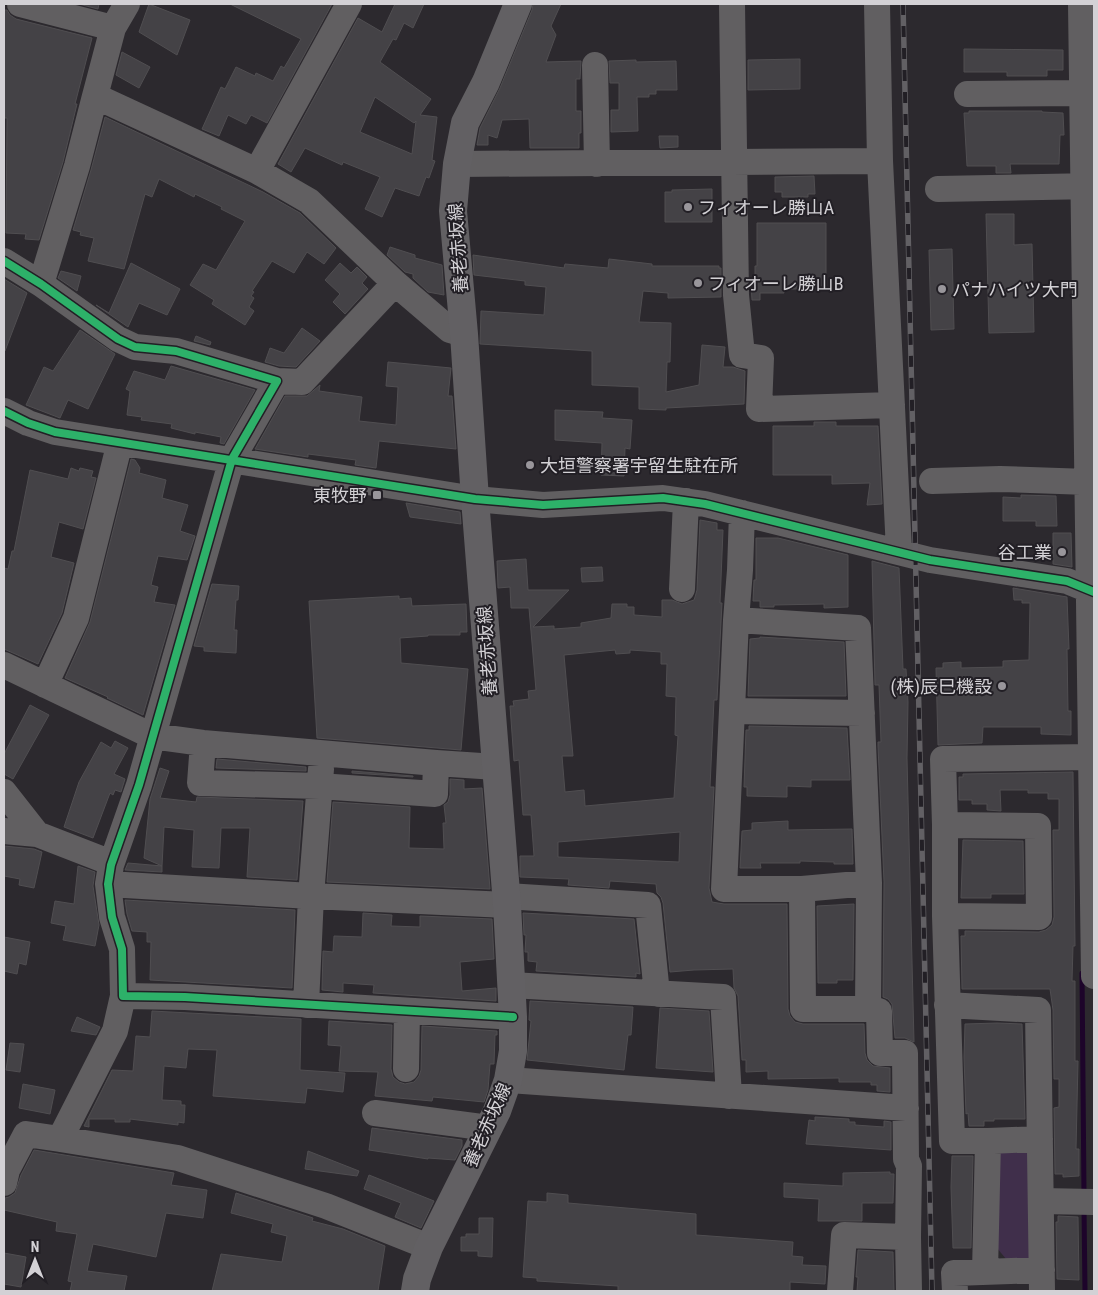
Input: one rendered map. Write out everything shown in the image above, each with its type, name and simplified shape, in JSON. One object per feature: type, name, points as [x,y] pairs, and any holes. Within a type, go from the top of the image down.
[{"type":"main road","name":"養老赤坂線","points":[[415,1291],[429,1247],[497,1111],[508,1080],[513,1050],[513,1017],[506,900],[464,334],[453,211],[457,164],[465,123],[486,82],[518,4]]},
{"type":"street","points":[[20,4],[114,28]]},
{"type":"street","points":[[41,284],[77,166],[114,28],[127,4]]},
{"type":"street","points":[[257,171],[350,4]]},
{"type":"street","points":[[732,4],[736,294],[742,355],[761,358],[759,409],[892,405]]},
{"type":"street","points":[[877,4],[880,162],[899,551]]},
{"type":"street","points":[[1094,4],[1081,4],[1080,187],[1090,383],[1080,482],[1085,588],[1084,757],[1093,814],[1094,976]]},
{"type":"street","points":[[595,65],[597,164]]},
{"type":"street","points":[[967,94],[1082,93]]},
{"type":"street","points":[[95,96],[257,171],[309,201],[395,282],[450,330],[464,334]]},
{"type":"street","points":[[457,164],[880,162]]},
{"type":"street","points":[[938,189],[1080,187]]},
{"type":"street","points":[[4,260],[118,339],[135,346],[176,351],[277,381],[302,382],[395,282]]},
{"type":"street","points":[[60,1139],[115,1031],[122,996],[122,949],[112,917],[106,872],[111,865],[139,785],[232,459],[277,381]]},
{"type":"street","points":[[4,411],[28,423],[55,432],[232,459],[347,480],[476,499],[543,505],[663,498],[705,504],[930,560],[1085,588]]},
{"type":"street","points":[[45,685],[76,618],[120,442]]},
{"type":"street","points":[[932,481],[1000,479],[1080,482]]},
{"type":"street","points":[[682,589],[686,501]]},
{"type":"street","points":[[742,513],[724,890],[802,889],[869,883]]},
{"type":"street","points":[[736,620],[858,628],[869,883],[868,1009]]},
{"type":"street","points":[[4,665],[152,736],[203,743],[496,767]]},
{"type":"street","points":[[732,710],[862,713]]},
{"type":"street","points":[[203,743],[200,783],[319,786],[434,794],[436,763]]},
{"type":"street","points":[[306,1005],[311,896],[323,752]]},
{"type":"street","points":[[1040,1139],[952,1142],[947,1005],[943,759],[1084,757]]},
{"type":"street","points":[[4,792],[37,834],[106,872],[311,896],[648,905],[656,994]]},
{"type":"street","points":[[945,825],[1038,826],[1039,917],[945,916]]},
{"type":"street","points":[[4,832],[37,834]]},
{"type":"street","points":[[802,889],[803,1009],[868,1009],[879,1011],[880,1053],[905,1053],[906,1159],[909,1166],[909,1291]]},
{"type":"street","points":[[511,985],[723,997],[729,1096]]},
{"type":"street","points":[[122,996],[185,997],[513,1017]]},
{"type":"street","points":[[947,1005],[1038,1010],[1042,1280],[985,1272],[954,1273],[955,1291]]},
{"type":"street","points":[[406,1069],[408,1011]]},
{"type":"street","points":[[508,1080],[906,1108]]},
{"type":"street","points":[[375,1113],[489,1128]]},
{"type":"street","points":[[4,1184],[7,1170],[26,1134],[60,1139],[178,1158],[326,1206],[429,1247]]},
{"type":"street","points":[[985,1272],[988,1142]]},
{"type":"street","points":[[1041,1200],[1088,1201]]},
{"type":"street","points":[[840,1291],[844,1235],[908,1237]]},
{"type":"shaded area","points":[[1005,1148],[1026,1148],[1035,1156],[1035,1251],[1027,1260],[1006,1259],[997,1248],[995,1158]]},
{"type":"building","points":[[79,4],[99,4],[98,9]]},
{"type":"building","points":[[149,4],[190,20],[177,55],[139,32]]},
{"type":"building","points":[[230,4],[332,4],[267,123],[251,115],[246,124],[228,115],[219,136],[202,129],[221,87],[225,89],[236,67],[255,76],[256,73],[273,81],[281,66],[284,68],[301,39]]},
{"type":"building","points":[[395,4],[424,4],[413,28],[404,23],[396,40],[393,39],[380,62],[431,99],[420,115],[437,117],[432,160],[435,161],[429,178],[426,177],[419,196],[395,188],[382,217],[365,209],[380,177],[343,162],[342,165],[305,148],[291,172],[278,164],[358,18],[382,32]],"holes":[[[375,97],[414,123],[416,121],[412,154],[360,132]]]},
{"type":"building","points":[[533,4],[561,4],[551,26],[556,35],[546,62],[581,61],[580,79],[576,79],[576,111],[581,111],[579,148],[530,148],[529,119],[502,120],[497,138],[488,135],[488,145],[477,145],[480,128],[500,88]]},
{"type":"building","points":[[4,10],[7,10],[16,19],[92,38],[75,104],[77,104],[63,162],[39,240],[25,239],[26,234],[6,233],[7,118],[4,118]]},
{"type":"building","points":[[964,49],[1063,50],[1063,70],[1047,70],[1047,76],[1007,76],[1007,72],[964,72]]},
{"type":"building","points":[[122,52],[150,67],[139,88],[116,75]]},
{"type":"building","points":[[800,59],[800,89],[748,90],[748,60]]},
{"type":"building","points":[[636,60],[636,62],[676,61],[677,90],[656,90],[656,94],[649,94],[649,97],[637,97],[638,131],[611,132],[611,110],[619,110],[619,83],[610,83],[609,61]]},
{"type":"building","points":[[969,111],[1042,111],[1063,113],[1064,135],[1060,135],[1059,164],[1010,164],[1011,173],[996,173],[996,166],[967,166],[964,113],[969,113]]},
{"type":"building","points":[[105,117],[263,192],[300,213],[336,248],[324,264],[307,252],[294,273],[272,261],[252,291],[254,292],[251,296],[254,298],[249,307],[254,311],[245,325],[212,304],[214,300],[190,285],[203,264],[216,270],[245,221],[221,209],[222,207],[195,194],[194,197],[159,179],[152,197],[145,194],[124,269],[88,261],[94,238],[80,235],[81,232],[73,230]]},
{"type":"building","points":[[659,136],[678,136],[678,147],[660,148]]},
{"type":"building","points":[[814,176],[815,194],[808,194],[808,197],[782,197],[782,192],[775,192],[775,177]]},
{"type":"building","name":"フィオーレ勝山A","points":[[712,189],[712,222],[665,222],[665,192],[672,192],[672,190]]},
{"type":"building","points":[[986,214],[1014,214],[1014,245],[1032,244],[1034,332],[989,333]]},
{"type":"building","points":[[757,223],[826,223],[826,289],[784,289],[784,293],[760,293],[760,300],[752,300],[751,284],[755,284],[755,266],[757,266]]},
{"type":"building","points":[[390,247],[415,255],[415,258],[442,265],[444,295],[428,292],[413,278],[413,274],[405,272],[387,255]]},
{"type":"building","name":"パナハイツ大門","points":[[952,249],[954,329],[931,330],[929,250]]},
{"type":"building","points":[[473,255],[564,268],[565,264],[608,268],[609,259],[652,264],[652,266],[719,266],[721,268],[721,297],[668,298],[668,293],[643,291],[639,322],[671,323],[670,362],[667,362],[666,392],[699,385],[702,345],[725,347],[723,367],[733,367],[745,371],[744,404],[666,408],[666,410],[639,409],[639,387],[592,385],[592,351],[480,344],[481,311],[544,315],[546,287],[525,285],[525,281],[474,275]]},
{"type":"building","points":[[131,263],[180,289],[167,315],[139,303],[128,327],[96,305],[109,313]]},
{"type":"building","points":[[340,263],[351,273],[357,267],[367,277],[362,283],[368,289],[345,314],[333,302],[340,294],[325,280]]},
{"type":"building","points":[[61,271],[81,276],[77,291],[58,278]]},
{"type":"building","points":[[4,279],[27,293],[5,351],[4,350]]},
{"type":"building","points":[[302,328],[320,341],[296,367],[279,366],[265,362],[270,348],[284,353]]},
{"type":"building","points":[[80,330],[115,354],[88,409],[68,400],[60,418],[26,405],[44,367],[53,371]]},
{"type":"building","points":[[196,336],[211,342],[210,345],[194,341]]},
{"type":"building","points":[[388,362],[451,368],[448,396],[452,396],[456,449],[379,441],[376,468],[355,465],[356,460],[308,454],[308,457],[255,449],[285,396],[307,396],[320,385],[319,391],[362,397],[359,421],[396,425],[398,387],[386,386]]},
{"type":"building","points":[[171,366],[255,390],[224,444],[220,443],[221,437],[195,432],[195,434],[171,428],[172,424],[141,420],[142,417],[127,415],[130,391],[126,389],[134,371],[165,380]]},
{"type":"building","points":[[555,410],[603,412],[602,418],[632,420],[630,449],[625,448],[624,476],[601,475],[602,443],[555,440]]},
{"type":"building","points":[[814,422],[836,422],[836,426],[878,426],[882,504],[867,505],[870,483],[832,484],[832,475],[773,475],[773,426],[814,426]]},
{"type":"building","points":[[131,459],[135,460],[140,468],[139,473],[166,480],[162,498],[188,505],[180,531],[195,536],[187,560],[158,556],[151,585],[158,587],[154,602],[175,605],[143,715],[65,678],[90,622]]},
{"type":"building","points":[[71,468],[79,471],[80,468],[93,471],[91,477],[96,478],[83,529],[59,522],[51,557],[74,563],[62,613],[38,664],[4,649],[4,568],[8,569],[12,551],[14,551],[30,470],[68,479]]},
{"type":"building","points":[[1021,495],[1056,496],[1057,526],[1036,526],[1036,521],[1003,521],[1003,497],[1021,498]]},
{"type":"building","points":[[406,503],[460,512],[461,524],[410,517]]},
{"type":"building","points":[[700,520],[717,523],[717,530],[723,530],[720,603],[722,603],[717,700],[714,700],[710,787],[714,787],[709,888],[712,902],[724,904],[787,904],[788,1009],[790,1016],[795,1022],[803,1024],[864,1024],[867,1060],[873,1066],[890,1068],[890,1092],[877,1091],[877,1085],[871,1085],[871,1082],[839,1082],[839,1078],[768,1079],[768,1071],[746,1072],[746,1060],[742,1060],[738,996],[734,988],[733,969],[670,972],[663,903],[657,893],[656,884],[610,881],[609,888],[568,885],[569,879],[520,877],[520,856],[534,856],[531,815],[523,815],[519,760],[514,761],[510,706],[514,706],[513,701],[529,699],[528,691],[536,690],[529,608],[511,608],[510,587],[498,588],[497,561],[526,559],[528,590],[569,590],[533,627],[554,626],[554,629],[581,627],[581,623],[611,618],[612,604],[627,604],[627,607],[634,607],[634,615],[662,617],[662,600],[672,600],[682,604],[694,600],[697,590]],"holes":[[[615,650],[616,654],[630,653],[630,650],[661,652],[661,664],[667,664],[666,696],[676,697],[675,735],[678,736],[674,798],[585,806],[584,790],[565,792],[562,756],[573,756],[564,655]],[[680,832],[679,862],[558,857],[558,842]]]},
{"type":"building","name":"谷工業","points":[[1053,533],[1071,533],[1072,567],[1053,564]]},
{"type":"building","points":[[756,538],[778,538],[848,555],[848,607],[824,608],[824,604],[760,607],[760,601],[753,601],[754,580],[756,580]]},
{"type":"building","points":[[872,561],[899,568],[903,669],[906,669],[908,702],[907,758],[914,1042],[905,1038],[895,1038],[892,1004],[883,997],[884,882],[878,746],[878,742],[881,742],[879,685],[875,685]]},
{"type":"building","points":[[602,567],[603,581],[582,582],[581,568]]},
{"type":"building","points":[[212,584],[239,586],[234,630],[237,630],[236,653],[204,651],[204,647],[194,646]]},
{"type":"building","points":[[1013,588],[1067,597],[1069,649],[1067,649],[1068,711],[1071,711],[1071,735],[1041,734],[1041,727],[983,727],[982,743],[938,745],[936,668],[943,668],[943,663],[961,662],[961,668],[1003,667],[1003,661],[1029,660],[1030,603],[1014,600]]},
{"type":"building","points":[[399,596],[399,599],[411,598],[412,606],[466,604],[467,632],[460,632],[460,635],[428,635],[400,638],[401,663],[468,669],[461,750],[317,738],[309,601]]},
{"type":"building","points":[[760,637],[844,642],[846,696],[748,696],[750,639]]},
{"type":"building","points":[[30,705],[49,715],[13,779],[4,774],[4,754]]},
{"type":"building","points":[[749,726],[847,728],[850,780],[811,780],[811,787],[787,786],[787,797],[747,796],[747,787],[744,787],[746,730],[749,730]]},
{"type":"building","points":[[115,741],[128,748],[114,774],[125,779],[121,792],[115,790],[113,795],[110,793],[93,838],[64,827],[79,782],[101,742],[111,748]]},
{"type":"building","points":[[217,759],[306,767],[306,771],[216,768]]},
{"type":"building","points":[[160,768],[169,771],[160,798],[196,802],[197,797],[303,801],[297,880],[247,877],[250,828],[221,828],[219,868],[192,867],[194,830],[164,827],[162,866],[144,858],[150,799]]},
{"type":"building","points":[[352,771],[413,776],[413,777],[352,773]]},
{"type":"building","points":[[1073,772],[1075,946],[1073,946],[1072,981],[1075,981],[1075,1061],[1078,1061],[1076,1149],[1079,1149],[1079,1176],[1063,1177],[1063,1174],[1055,1174],[1054,1108],[1059,1107],[1059,1079],[1054,1079],[1053,1010],[1050,989],[962,989],[961,936],[965,936],[965,931],[1039,932],[1046,930],[1052,925],[1054,917],[1053,830],[1059,830],[1059,799],[1048,799],[1048,793],[1028,793],[1028,790],[1000,790],[1001,811],[987,810],[987,804],[972,804],[972,800],[959,800],[959,777],[963,777],[963,774]]},
{"type":"building","points":[[450,779],[464,780],[464,789],[482,788],[490,889],[327,882],[333,802],[410,807],[409,848],[444,849],[443,823],[446,823],[444,805],[448,802],[450,795]]},
{"type":"building","points":[[788,821],[788,830],[852,829],[853,864],[800,861],[800,863],[760,863],[761,868],[740,868],[742,831],[752,830],[752,823]]},
{"type":"building","points":[[963,840],[1023,841],[1024,894],[991,894],[991,898],[961,898]]},
{"type":"building","points":[[4,846],[34,849],[42,852],[34,888],[19,885],[20,879],[4,876]]},
{"type":"building","points":[[128,863],[162,866],[162,872],[125,870]]},
{"type":"building","points":[[78,866],[95,872],[93,886],[99,925],[95,946],[63,940],[66,926],[51,923],[55,901],[74,904]]},
{"type":"building","points":[[125,900],[295,910],[292,988],[150,980],[151,942],[147,942],[147,932],[132,931]]},
{"type":"building","points":[[854,904],[853,980],[837,980],[837,983],[818,983],[817,906]]},
{"type":"building","points":[[363,913],[392,915],[391,926],[420,927],[420,916],[492,919],[494,959],[460,962],[462,991],[496,988],[496,1001],[373,993],[374,985],[343,983],[343,992],[322,990],[323,951],[333,952],[334,936],[362,937]]},
{"type":"building","points":[[523,913],[634,919],[640,974],[636,973],[636,977],[536,971],[537,962],[528,961],[528,952],[525,952],[526,935],[524,935]]},
{"type":"building","points":[[4,937],[30,942],[26,965],[19,963],[17,974],[4,971]]},
{"type":"building","points":[[530,1001],[633,1007],[631,1035],[628,1035],[624,1070],[527,1060],[531,1021],[529,1020]]},
{"type":"building","points":[[660,1008],[709,1011],[713,1072],[656,1068]]},
{"type":"building","points":[[152,1011],[301,1019],[300,1070],[345,1073],[343,1092],[307,1088],[305,1103],[213,1096],[217,1050],[188,1049],[186,1068],[164,1066],[162,1100],[181,1101],[181,1105],[185,1105],[184,1123],[178,1122],[178,1125],[130,1119],[130,1122],[115,1122],[115,1119],[89,1119],[89,1127],[84,1126],[112,1070],[133,1071],[136,1036],[150,1037]]},
{"type":"building","points":[[77,1017],[100,1027],[96,1035],[71,1031]]},
{"type":"building","points":[[329,1021],[392,1025],[391,1069],[393,1077],[405,1084],[414,1082],[421,1070],[422,1026],[497,1031],[497,1035],[495,1035],[494,1064],[490,1064],[488,1090],[484,1102],[433,1097],[432,1101],[375,1096],[378,1072],[339,1071],[341,1046],[328,1045]]},
{"type":"building","points":[[965,1024],[1022,1024],[1025,1119],[994,1119],[994,1121],[984,1121],[984,1126],[969,1126],[968,1113],[966,1114]]},
{"type":"building","points":[[10,1043],[24,1044],[20,1072],[6,1070]]},
{"type":"building","points":[[23,1084],[55,1090],[50,1114],[19,1108]]},
{"type":"building","points":[[815,1117],[849,1119],[849,1122],[855,1122],[855,1125],[884,1127],[884,1121],[891,1122],[891,1150],[806,1144],[809,1120],[815,1121]]},
{"type":"building","points":[[372,1128],[462,1140],[462,1146],[455,1160],[428,1159],[369,1150]]},
{"type":"building","points":[[34,1150],[174,1173],[171,1185],[207,1190],[203,1218],[166,1213],[156,1257],[93,1244],[87,1271],[127,1276],[124,1291],[70,1291],[72,1282],[68,1281],[77,1234],[56,1231],[57,1222],[4,1210],[5,1198],[15,1193],[21,1175]]},
{"type":"building","points":[[308,1151],[359,1171],[357,1176],[305,1169]]},
{"type":"building","points":[[952,1156],[973,1156],[971,1248],[953,1248]]},
{"type":"building","points":[[890,1172],[890,1174],[894,1174],[893,1203],[862,1203],[862,1221],[818,1221],[819,1199],[784,1197],[784,1183],[843,1186],[843,1173]]},
{"type":"building","points":[[369,1175],[434,1201],[421,1228],[395,1217],[401,1203],[364,1189]]},
{"type":"building","points":[[236,1193],[313,1218],[312,1221],[343,1229],[385,1246],[378,1291],[212,1291],[221,1254],[282,1262],[287,1236],[271,1232],[273,1224],[231,1213]]},
{"type":"building","points":[[547,1193],[568,1195],[568,1203],[696,1214],[696,1235],[793,1242],[792,1256],[803,1257],[802,1265],[826,1266],[825,1284],[790,1282],[790,1291],[618,1291],[618,1286],[537,1281],[537,1278],[523,1277],[528,1201],[547,1202]]},
{"type":"building","points":[[1058,1216],[1078,1217],[1079,1280],[1057,1279],[1056,1222],[1058,1222]]},
{"type":"building","points":[[479,1218],[493,1218],[492,1257],[478,1256],[478,1251],[461,1251],[461,1237],[466,1237],[466,1234],[479,1234]]},
{"type":"building","points":[[858,1250],[893,1252],[894,1291],[857,1291]]},
{"type":"building","points":[[4,1253],[26,1257],[21,1287],[4,1284]]},
{"type":"waterway","points":[[1082,973],[1084,1194]]},
{"type":"waterway","points":[[1084,1208],[1085,1291]]},
{"type":"railway","points":[[903,4],[932,1291]]},
{"type":"cycle path","points":[[4,261],[41,284],[118,339],[135,347],[176,351],[277,381],[232,459],[139,785],[111,865],[108,884],[112,917],[122,949],[123,996],[185,997],[513,1017]]},
{"type":"cycle path","points":[[4,411],[28,423],[55,432],[475,499],[543,505],[663,498],[705,504],[930,560],[1067,581],[1094,592]]},
{"type":"place","name":"フィオーレ勝山A","points":[[688,207]]},
{"type":"place","name":"フィオーレ勝山B","points":[[698,283]]},
{"type":"place","name":"パナハイツ大門","points":[[942,289]]},
{"type":"place","name":"大垣警察署宇留生駐在所","points":[[530,465]]},
{"type":"place","name":"東牧野","points":[[377,495]]},
{"type":"place","name":"谷工業","points":[[1062,552]]},
{"type":"place","name":"(株)辰巳機設","points":[[1002,686]]}]
